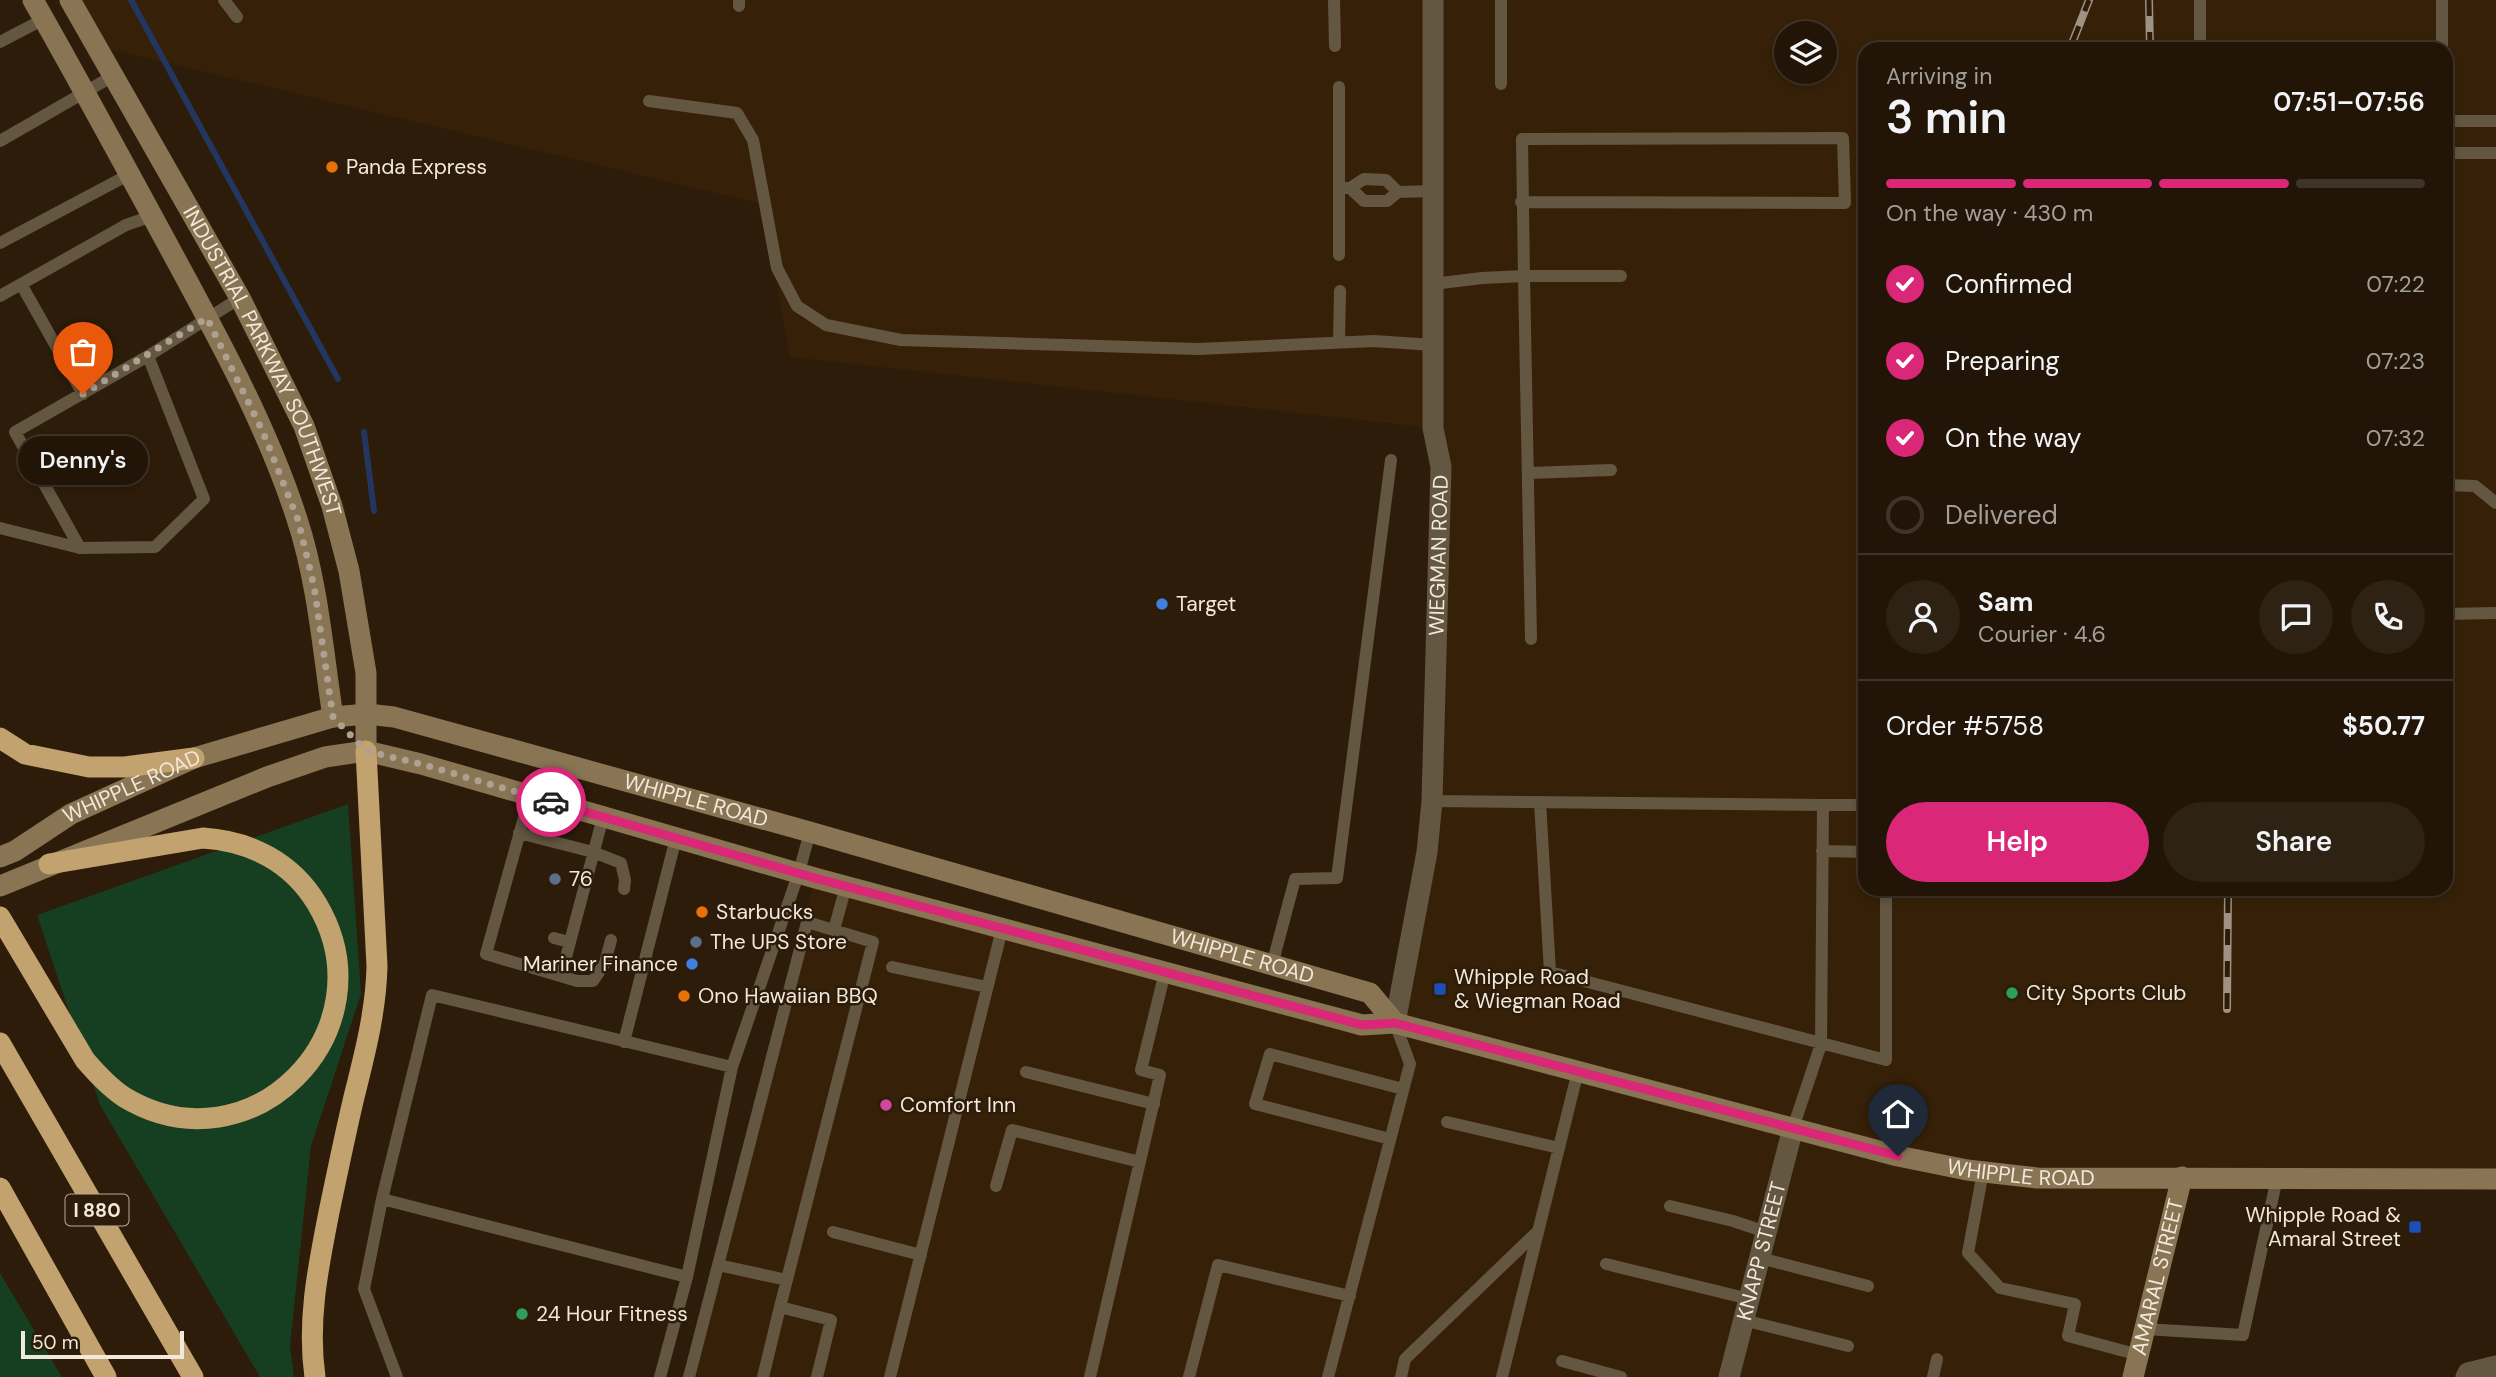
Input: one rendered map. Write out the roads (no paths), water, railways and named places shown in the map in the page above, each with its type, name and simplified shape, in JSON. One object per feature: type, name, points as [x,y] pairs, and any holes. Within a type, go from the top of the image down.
[{"type":"highway","points":[[0,738],[25,754],[89,767],[194,758]]},
{"type":"highway","points":[[315,1377],[313,1295],[344,1136],[373,1020],[376,996],[377,965],[366,751]]},
{"type":"highway","points":[[0,917],[85,1060],[122,1096],[144,1107],[193,1118],[239,1113],[262,1103],[301,1073],[317,1052],[335,1007],[338,959],[323,913],[295,875],[275,859],[251,847],[226,840],[203,838],[48,864]]},
{"type":"highway","name":"I 880","points":[[0,1043],[193,1377]]},
{"type":"highway","points":[[0,1188],[106,1377]]},
{"type":"main road","name":"INDUSTRIAL PARKWAY SOUTHWEST","points":[[33,0],[207,318],[263,432],[298,520],[314,586],[333,717]]},
{"type":"main road","name":"INDUSTRIAL PARKWAY SOUTHWEST","points":[[70,0],[240,298],[303,426],[332,506],[351,583],[366,673],[366,751]]},
{"type":"main road","name":"WHIPPLE ROAD","points":[[0,858],[71,814],[194,758],[333,717],[367,714],[412,722],[810,832],[1370,992],[1395,1023]]},
{"type":"main road","points":[[333,717],[366,751]]},
{"type":"main road","name":"WHIPPLE ROAD","points":[[0,886],[48,864],[267,777],[325,757],[366,751],[1002,929],[1362,1025],[1395,1023],[1898,1156],[1983,1172],[2037,1178],[2496,1179]]},
{"type":"main road","name":"AMARAL STREET","points":[[2133,1377],[2182,1177]]},
{"type":"street","name":"WIEGMAN ROAD","points":[[1395,1023],[1427,852],[1432,801],[1441,467],[1433,428],[1433,0]]},
{"type":"street","name":"KNAPP STREET","points":[[1729,1377],[1793,1128]]},
{"type":"street","points":[[2467,1375],[2496,1366]]},
{"type":"lane","points":[[224,0],[237,17]]},
{"type":"lane","points":[[1335,0],[1335,46]]},
{"type":"lane","points":[[1501,0],[1501,84]]},
{"type":"lane","points":[[2200,0],[2200,42]]},
{"type":"lane","points":[[2442,0],[2442,42]]},
{"type":"lane","points":[[0,42],[44,19]]},
{"type":"lane","points":[[0,141],[113,76]]},
{"type":"lane","points":[[1339,87],[1344,188],[1339,255]]},
{"type":"lane","points":[[649,101],[737,113],[753,140],[777,268],[797,306],[826,325],[901,340],[1198,349],[1374,341],[1433,345]]},
{"type":"lane","points":[[2453,121],[2496,121]]},
{"type":"lane","points":[[1521,202],[1845,202],[1843,138],[1522,139],[1521,202],[1530,473],[1531,639]]},
{"type":"lane","points":[[2453,152],[2496,152]]},
{"type":"lane","points":[[0,243],[130,174]]},
{"type":"lane","points":[[1344,188],[1364,180],[1386,180],[1398,192]]},
{"type":"lane","points":[[1344,188],[1364,201],[1387,201],[1398,192],[1433,191]]},
{"type":"lane","points":[[0,296],[126,225],[152,216]]},
{"type":"lane","points":[[1433,284],[1524,276],[1621,276]]},
{"type":"lane","points":[[21,284],[83,394]]},
{"type":"lane","points":[[1339,342],[1340,291]]},
{"type":"lane","points":[[80,548],[15,432],[148,356],[240,298]]},
{"type":"lane","points":[[0,528],[80,548],[155,547],[204,499],[148,356]]},
{"type":"lane","points":[[1272,965],[1295,879],[1337,878],[1391,460]]},
{"type":"lane","points":[[1530,473],[1611,470]]},
{"type":"lane","points":[[2453,485],[2475,486],[2496,503]]},
{"type":"lane","points":[[2453,614],[2496,613]]},
{"type":"lane","points":[[530,796],[519,833],[518,863],[511,889],[501,924],[486,954],[577,981],[593,981],[605,963],[611,940]]},
{"type":"lane","points":[[1432,801],[1858,804]]},
{"type":"lane","points":[[1540,802],[1550,972],[1886,1060],[1886,896]]},
{"type":"lane","points":[[1793,1128],[1821,1044],[1823,805]]},
{"type":"lane","points":[[561,976],[603,817]]},
{"type":"lane","points":[[660,1377],[687,1278],[732,1067],[799,872],[810,832]]},
{"type":"lane","points":[[519,833],[593,852],[621,863],[624,889]]},
{"type":"lane","points":[[624,1042],[676,838]]},
{"type":"lane","points":[[1822,851],[1858,852]]},
{"type":"lane","points":[[572,876],[586,880]]},
{"type":"lane","points":[[834,930],[846,886]]},
{"type":"lane","points":[[564,902],[579,906]]},
{"type":"lane","points":[[690,1377],[807,922],[873,943],[763,1377]]},
{"type":"lane","points":[[890,1377],[1002,929]]},
{"type":"lane","points":[[554,938],[569,943]]},
{"type":"lane","points":[[892,967],[987,987]]},
{"type":"lane","points":[[1090,1377],[1160,1075],[1141,1070],[1165,972]]},
{"type":"lane","points":[[397,1377],[364,1289],[382,1199],[432,995],[732,1067]]},
{"type":"lane","points":[[1328,1377],[1410,1064],[1395,1023]]},
{"type":"lane","points":[[1390,1139],[1255,1104],[1270,1054],[1403,1089]]},
{"type":"lane","points":[[1502,1377],[1578,1071]]},
{"type":"lane","points":[[1026,1072],[1154,1104]]},
{"type":"lane","points":[[1447,1122],[1559,1148]]},
{"type":"lane","points":[[996,1186],[1012,1130],[1140,1162]]},
{"type":"lane","points":[[1983,1172],[1968,1253],[2000,1288],[2075,1304],[2068,1336],[2139,1355]]},
{"type":"lane","points":[[2146,1329],[2243,1335],[2277,1178]]},
{"type":"lane","points":[[382,1199],[687,1278]]},
{"type":"lane","points":[[1670,1206],[1733,1221],[1766,1233]]},
{"type":"lane","points":[[1401,1377],[1405,1359],[1538,1231]]},
{"type":"lane","points":[[833,1232],[921,1255]]},
{"type":"lane","points":[[1760,1258],[1868,1286]]},
{"type":"lane","points":[[1606,1264],[1749,1299]]},
{"type":"lane","points":[[718,1265],[787,1280]]},
{"type":"lane","points":[[1189,1377],[1219,1265],[1350,1296]]},
{"type":"lane","points":[[780,1307],[831,1320],[817,1377]]},
{"type":"lane","points":[[1743,1320],[1847,1346]]},
{"type":"lane","points":[[1933,1377],[1937,1359]]},
{"type":"lane","points":[[1562,1361],[1621,1377]]},
{"type":"waterway","points":[[131,0],[338,379]]},
{"type":"waterway","points":[[364,432],[374,511]]},
{"type":"railway","points":[[2073,41],[2089,0]]},
{"type":"railway","points":[[2149,0],[2150,42]]},
{"type":"railway","points":[[2227,1009],[2228,896]]},
{"type":"place","name":"Panda Express","points":[[332,167]]},
{"type":"place","name":"Denny's","points":[[83,394]]},
{"type":"place","name":"Target","points":[[1162,604]]},
{"type":"place","name":"76","points":[[555,879]]},
{"type":"place","name":"Starbucks","points":[[702,912]]},
{"type":"place","name":"The UPS Store","points":[[696,942]]},
{"type":"place","name":"Mariner Finance","points":[[692,964]]},
{"type":"place","name":"Whipple Road & Wiegman Road","points":[[1440,989]]},
{"type":"place","name":"City Sports Club","points":[[2012,993]]},
{"type":"place","name":"Ono Hawaiian BBQ","points":[[684,996]]},
{"type":"place","name":"Comfort Inn","points":[[886,1105]]},
{"type":"place","name":"Whipple Road & Amaral Street","points":[[2415,1227]]},
{"type":"place","name":"24 Hour Fitness","points":[[522,1314]]}]
